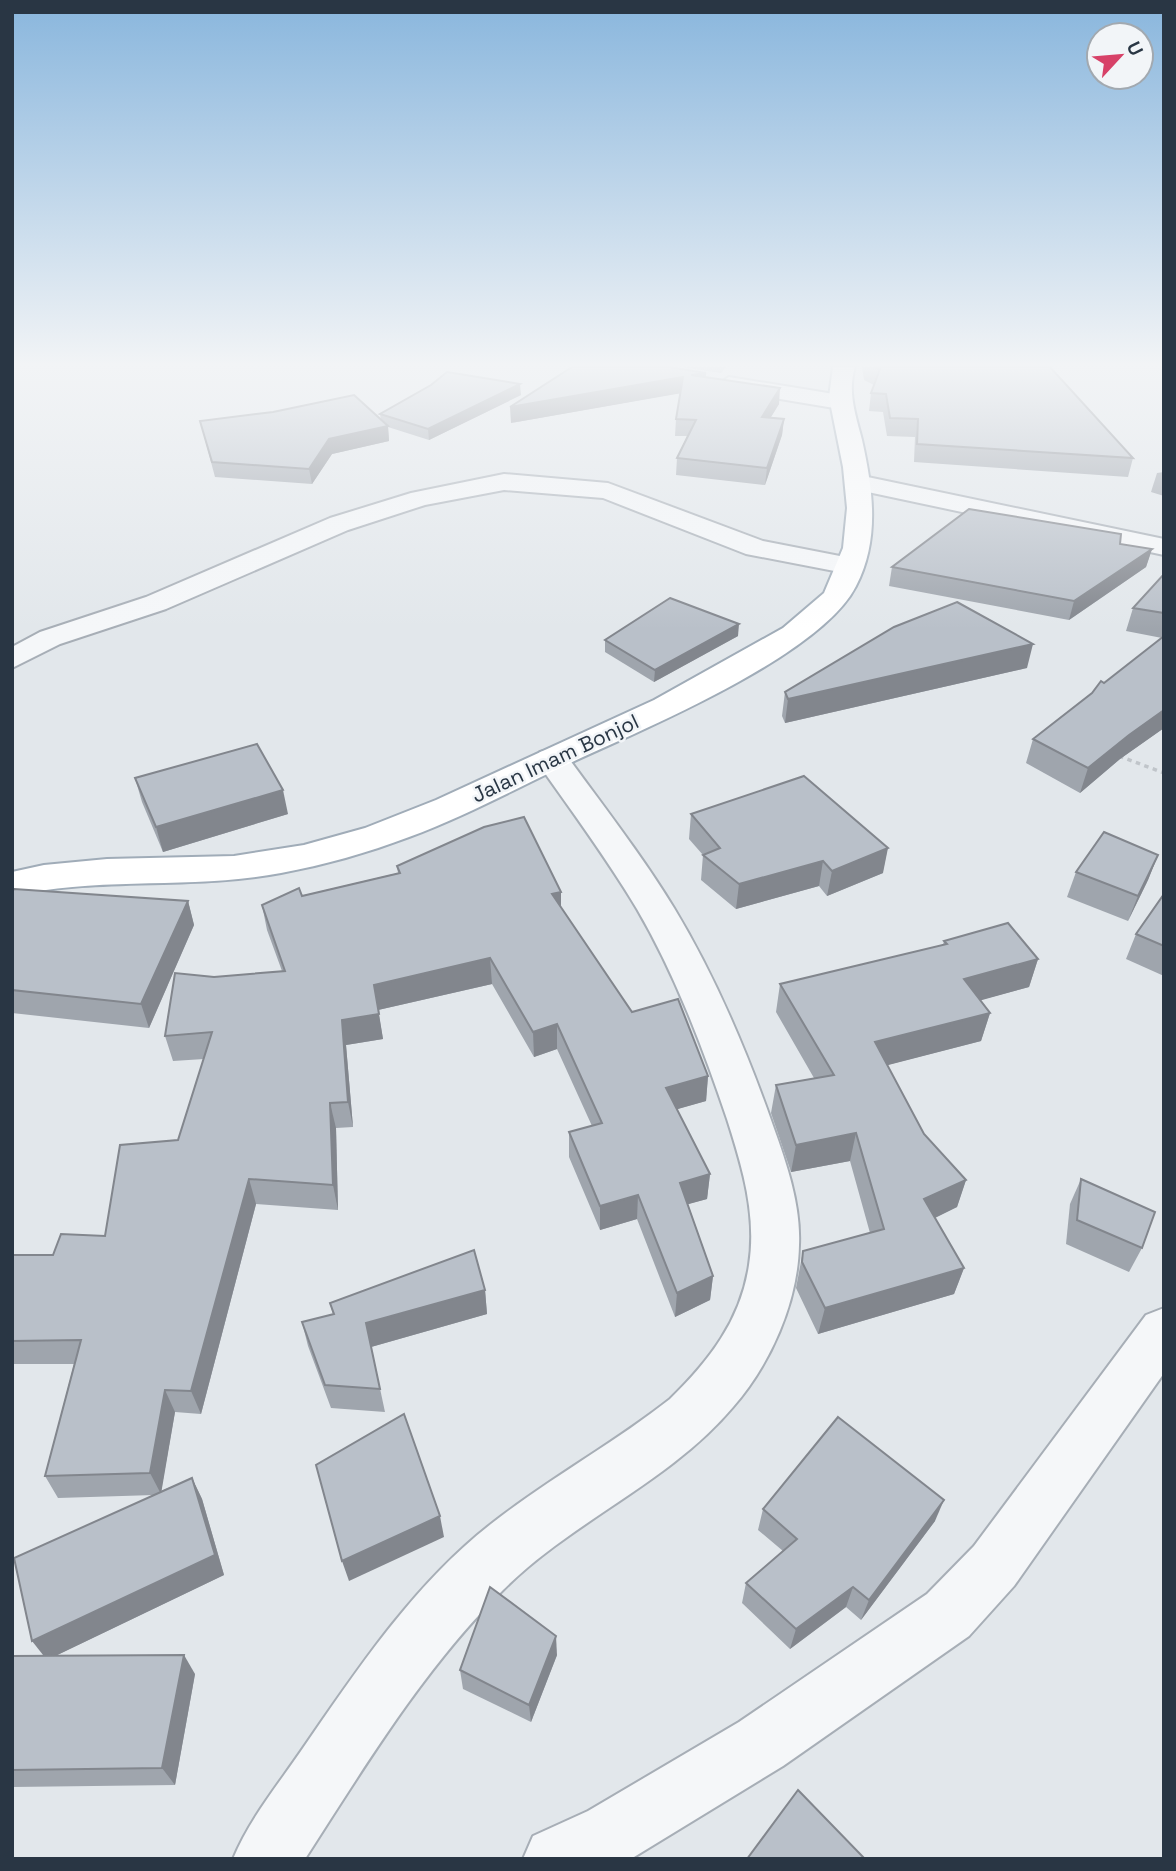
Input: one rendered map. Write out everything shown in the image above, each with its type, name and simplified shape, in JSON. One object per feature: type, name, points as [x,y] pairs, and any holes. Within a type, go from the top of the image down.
[{"type":"main road","name":"Jalan Imam Bonjol","points":[[12,884],[108,869],[264,865],[305,856],[412,823],[683,700],[807,625],[842,588],[861,523],[858,483],[852,454]]},
{"type":"street","points":[[12,659],[50,638],[156,603],[352,520],[420,498],[504,482],[544,483],[608,492],[756,548],[850,566]]},
{"type":"street","points":[[858,483],[1164,547]]},
{"type":"street","points":[[266,1859],[405,1660],[444,1611],[514,1541],[681,1424],[713,1392],[736,1363],[758,1321],[770,1286],[775,1224],[760,1149],[729,1064],[668,933],[552,759]]},
{"type":"street","points":[[556,1859],[611,1834],[761,1744],[948,1615],[994,1566],[1164,1331]]},
{"type":"path","points":[[1115,755],[1164,773]]},
{"type":"building","points":[[210,454],[319,454],[309,469],[212,462]]},
{"type":"building","points":[[679,454],[772,454],[767,468],[677,458]]},
{"type":"building","points":[[1076,454],[1130,454],[1133,458]]},
{"type":"building","points":[[969,509],[1121,534],[1120,544],[1152,549],[1074,601],[892,567]]},
{"type":"building","points":[[1164,574],[1164,613],[1133,608]]},
{"type":"building","points":[[670,598],[739,624],[655,670],[605,640]]},
{"type":"building","points":[[957,602],[1033,644],[788,699],[785,692],[894,627]]},
{"type":"building","points":[[1164,636],[1164,710],[1088,768],[1033,739],[1092,693],[1101,681],[1104,683]]},
{"type":"building","points":[[257,744],[283,790],[156,827],[135,778]]},
{"type":"building","points":[[804,776],[888,848],[832,871],[823,861],[739,884],[703,855],[720,848],[691,814]]},
{"type":"building","points":[[524,817],[561,892],[552,894],[632,1012],[678,999],[708,1076],[666,1088],[710,1174],[680,1183],[713,1276],[677,1293],[638,1195],[600,1206],[569,1132],[602,1123],[557,1024],[533,1032],[490,958],[374,985],[379,1014],[342,1020],[348,1102],[330,1103],[333,1185],[249,1179],[191,1391],[165,1390],[150,1473],[45,1476],[81,1340],[12,1341],[12,1255],[53,1255],[61,1234],[105,1236],[120,1145],[178,1140],[212,1032],[165,1036],[175,973],[214,977],[285,971],[262,905],[299,888],[302,896],[400,873],[397,866],[484,827]]},
{"type":"building","points":[[1104,832],[1158,855],[1138,896],[1076,872]]},
{"type":"building","points":[[14,889],[188,901],[141,1004],[12,990]]},
{"type":"building","points":[[1164,894],[1164,946],[1136,934]]},
{"type":"building","points":[[1008,923],[1038,959],[964,979],[990,1013],[875,1042],[924,1134],[966,1180],[924,1199],[964,1268],[825,1308],[802,1262],[803,1251],[884,1229],[856,1133],[796,1145],[776,1085],[834,1075],[780,984],[947,944],[944,941]]},
{"type":"building","points":[[1081,1179],[1155,1212],[1142,1248],[1077,1220]]},
{"type":"building","points":[[474,1250],[485,1290],[366,1323],[380,1389],[325,1385],[302,1322],[334,1314],[330,1303]]},
{"type":"building","points":[[404,1414],[440,1516],[342,1561],[316,1465]]},
{"type":"building","points":[[838,1417],[944,1500],[869,1600],[853,1587],[796,1629],[746,1583],[797,1539],[763,1509]]},
{"type":"building","points":[[192,1478],[215,1555],[32,1641],[14,1558]]},
{"type":"building","points":[[490,1587],[556,1636],[529,1705],[460,1670]]},
{"type":"building","points":[[184,1655],[162,1768],[12,1770],[12,1656]]},
{"type":"building","points":[[798,1790],[865,1859],[747,1859]]}]
